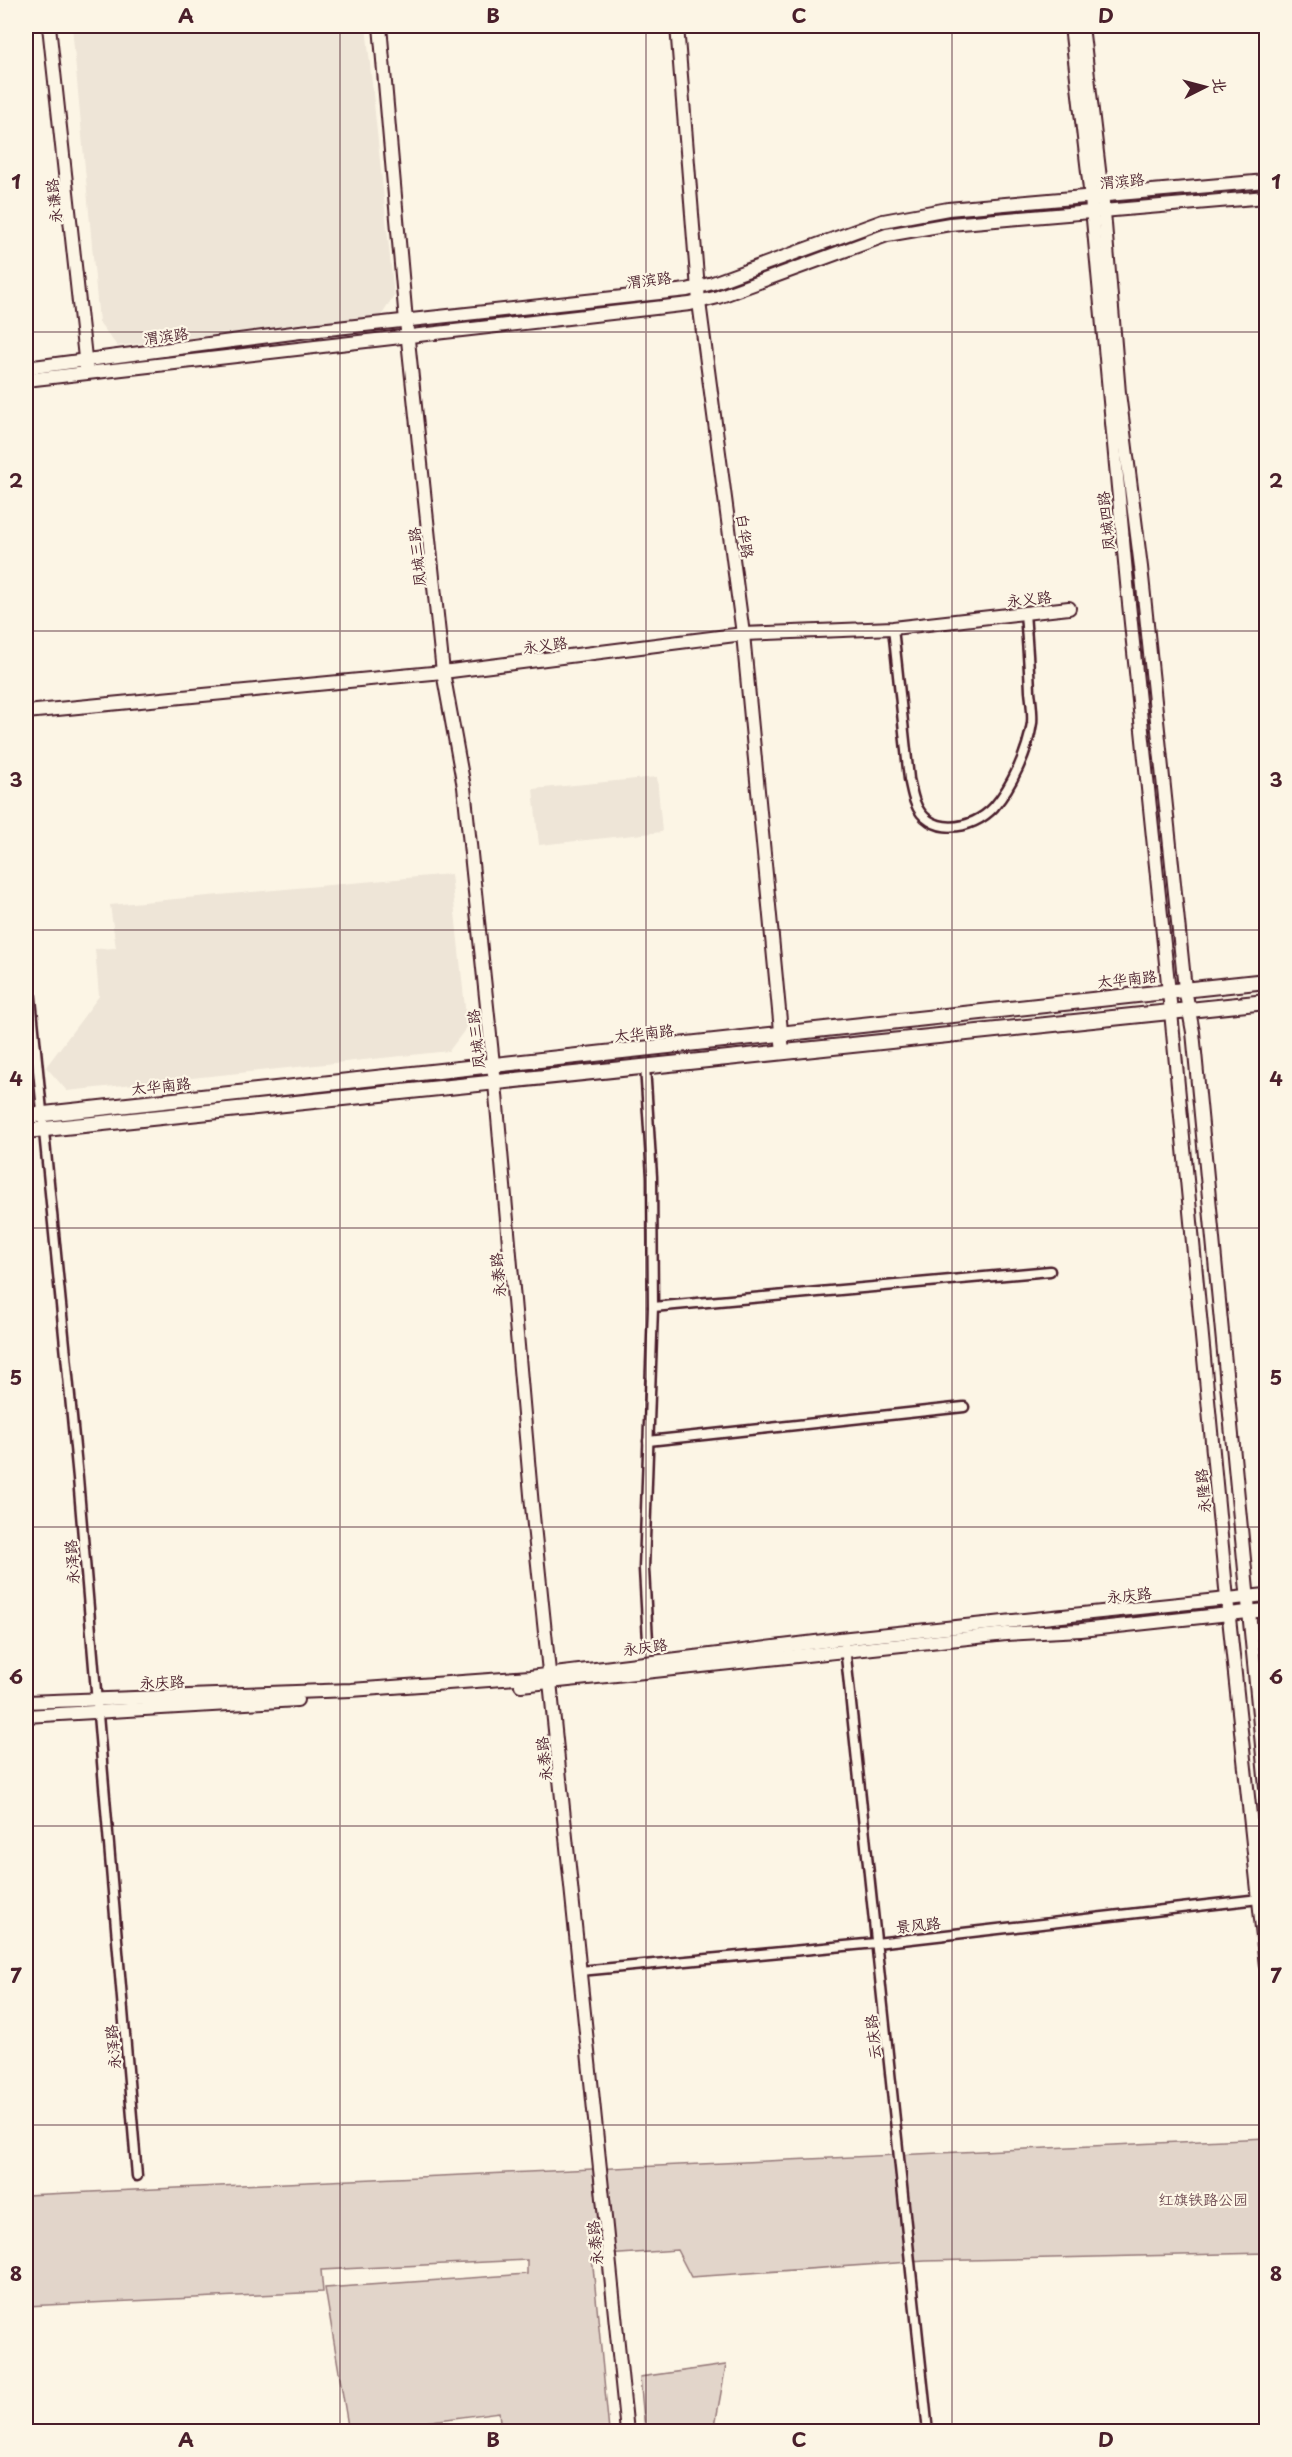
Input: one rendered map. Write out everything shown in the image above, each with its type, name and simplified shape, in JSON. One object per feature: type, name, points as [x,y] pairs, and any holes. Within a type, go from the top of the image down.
[{"type":"main road","name":"太华南路","points":[[26,1116],[1266,981]]},
{"type":"main road","points":[[26,1131],[1266,1002]]},
{"type":"street","name":"永谦路","points":[[49,26],[86,367]]},
{"type":"street","name":"凤城三路","points":[[380,26],[406,321],[443,672],[464,788],[495,1083]]},
{"type":"street","name":"白华路","points":[[677,26],[699,302],[743,634],[783,1052]]},
{"type":"street","name":"凤城四路","points":[[1071,26],[1098,212],[1141,567],[1185,989],[1190,1010]]},
{"type":"street","name":"凤城四路","points":[[1082,26],[1096,197]]},
{"type":"street","name":"渭滨路","points":[[26,380],[86,367],[300,332],[698,287],[883,221],[948,209],[1266,181]]},
{"type":"street","name":"渭滨路","points":[[26,368],[86,367],[408,336],[699,302],[887,236],[950,224],[1266,197]]},
{"type":"street","name":"凤城四路","points":[[1098,212],[1110,410],[1172,1012]]},
{"type":"street","name":"永义路","points":[[26,712],[443,672],[743,634],[893,628],[1069,608]]},
{"type":"street","points":[[893,628],[909,779],[915,803],[930,823],[943,827],[961,826],[977,820],[994,807],[1011,781],[1024,752],[1032,723],[1025,613]]},
{"type":"street","name":"永泽路","points":[[26,948],[78,1478],[137,2176]]},
{"type":"street","points":[[1190,1010],[1266,1787]]},
{"type":"street","name":"永隆路","points":[[1172,1012],[1227,1599],[1266,1966]]},
{"type":"street","points":[[645,1066],[651,1177],[653,1307],[644,1569],[648,1641]]},
{"type":"street","name":"永泰路","points":[[495,1083],[549,1678],[627,2432]]},
{"type":"street","points":[[653,1307],[1050,1271]]},
{"type":"street","points":[[648,1441],[964,1407]]},
{"type":"street","name":"永庆路","points":[[26,1716],[549,1678],[1266,1595]]},
{"type":"street","name":"永庆路","points":[[844,1645],[1081,1630],[1266,1610]]},
{"type":"street","name":"云庆路","points":[[844,1645],[928,2432]]},
{"type":"street","name":"永庆路","points":[[26,1702],[351,1690],[549,1678]]},
{"type":"street","name":"景风路","points":[[580,1971],[876,1943],[1259,1899]]},
{"type":"shaded area","points":[[72,26],[366,26],[394,296],[381,316],[117,346],[99,322]]},
{"type":"shaded area","points":[[657,777],[662,832],[539,845],[533,789]]},
{"type":"shaded area","points":[[451,874],[467,1027],[449,1051],[67,1091],[46,1067],[99,996],[95,949],[116,948],[110,905]]},
{"type":"green space","name":"红旗铁路公园","points":[[1266,2138],[1266,2253],[925,2261],[691,2277],[677,2250],[592,2256],[609,2431],[501,2431],[499,2412],[349,2432],[325,2288],[527,2274],[527,2260],[321,2270],[323,2292],[26,2306],[26,2195]]},
{"type":"green space","points":[[726,2365],[714,2431],[645,2431],[640,2377]]}]
